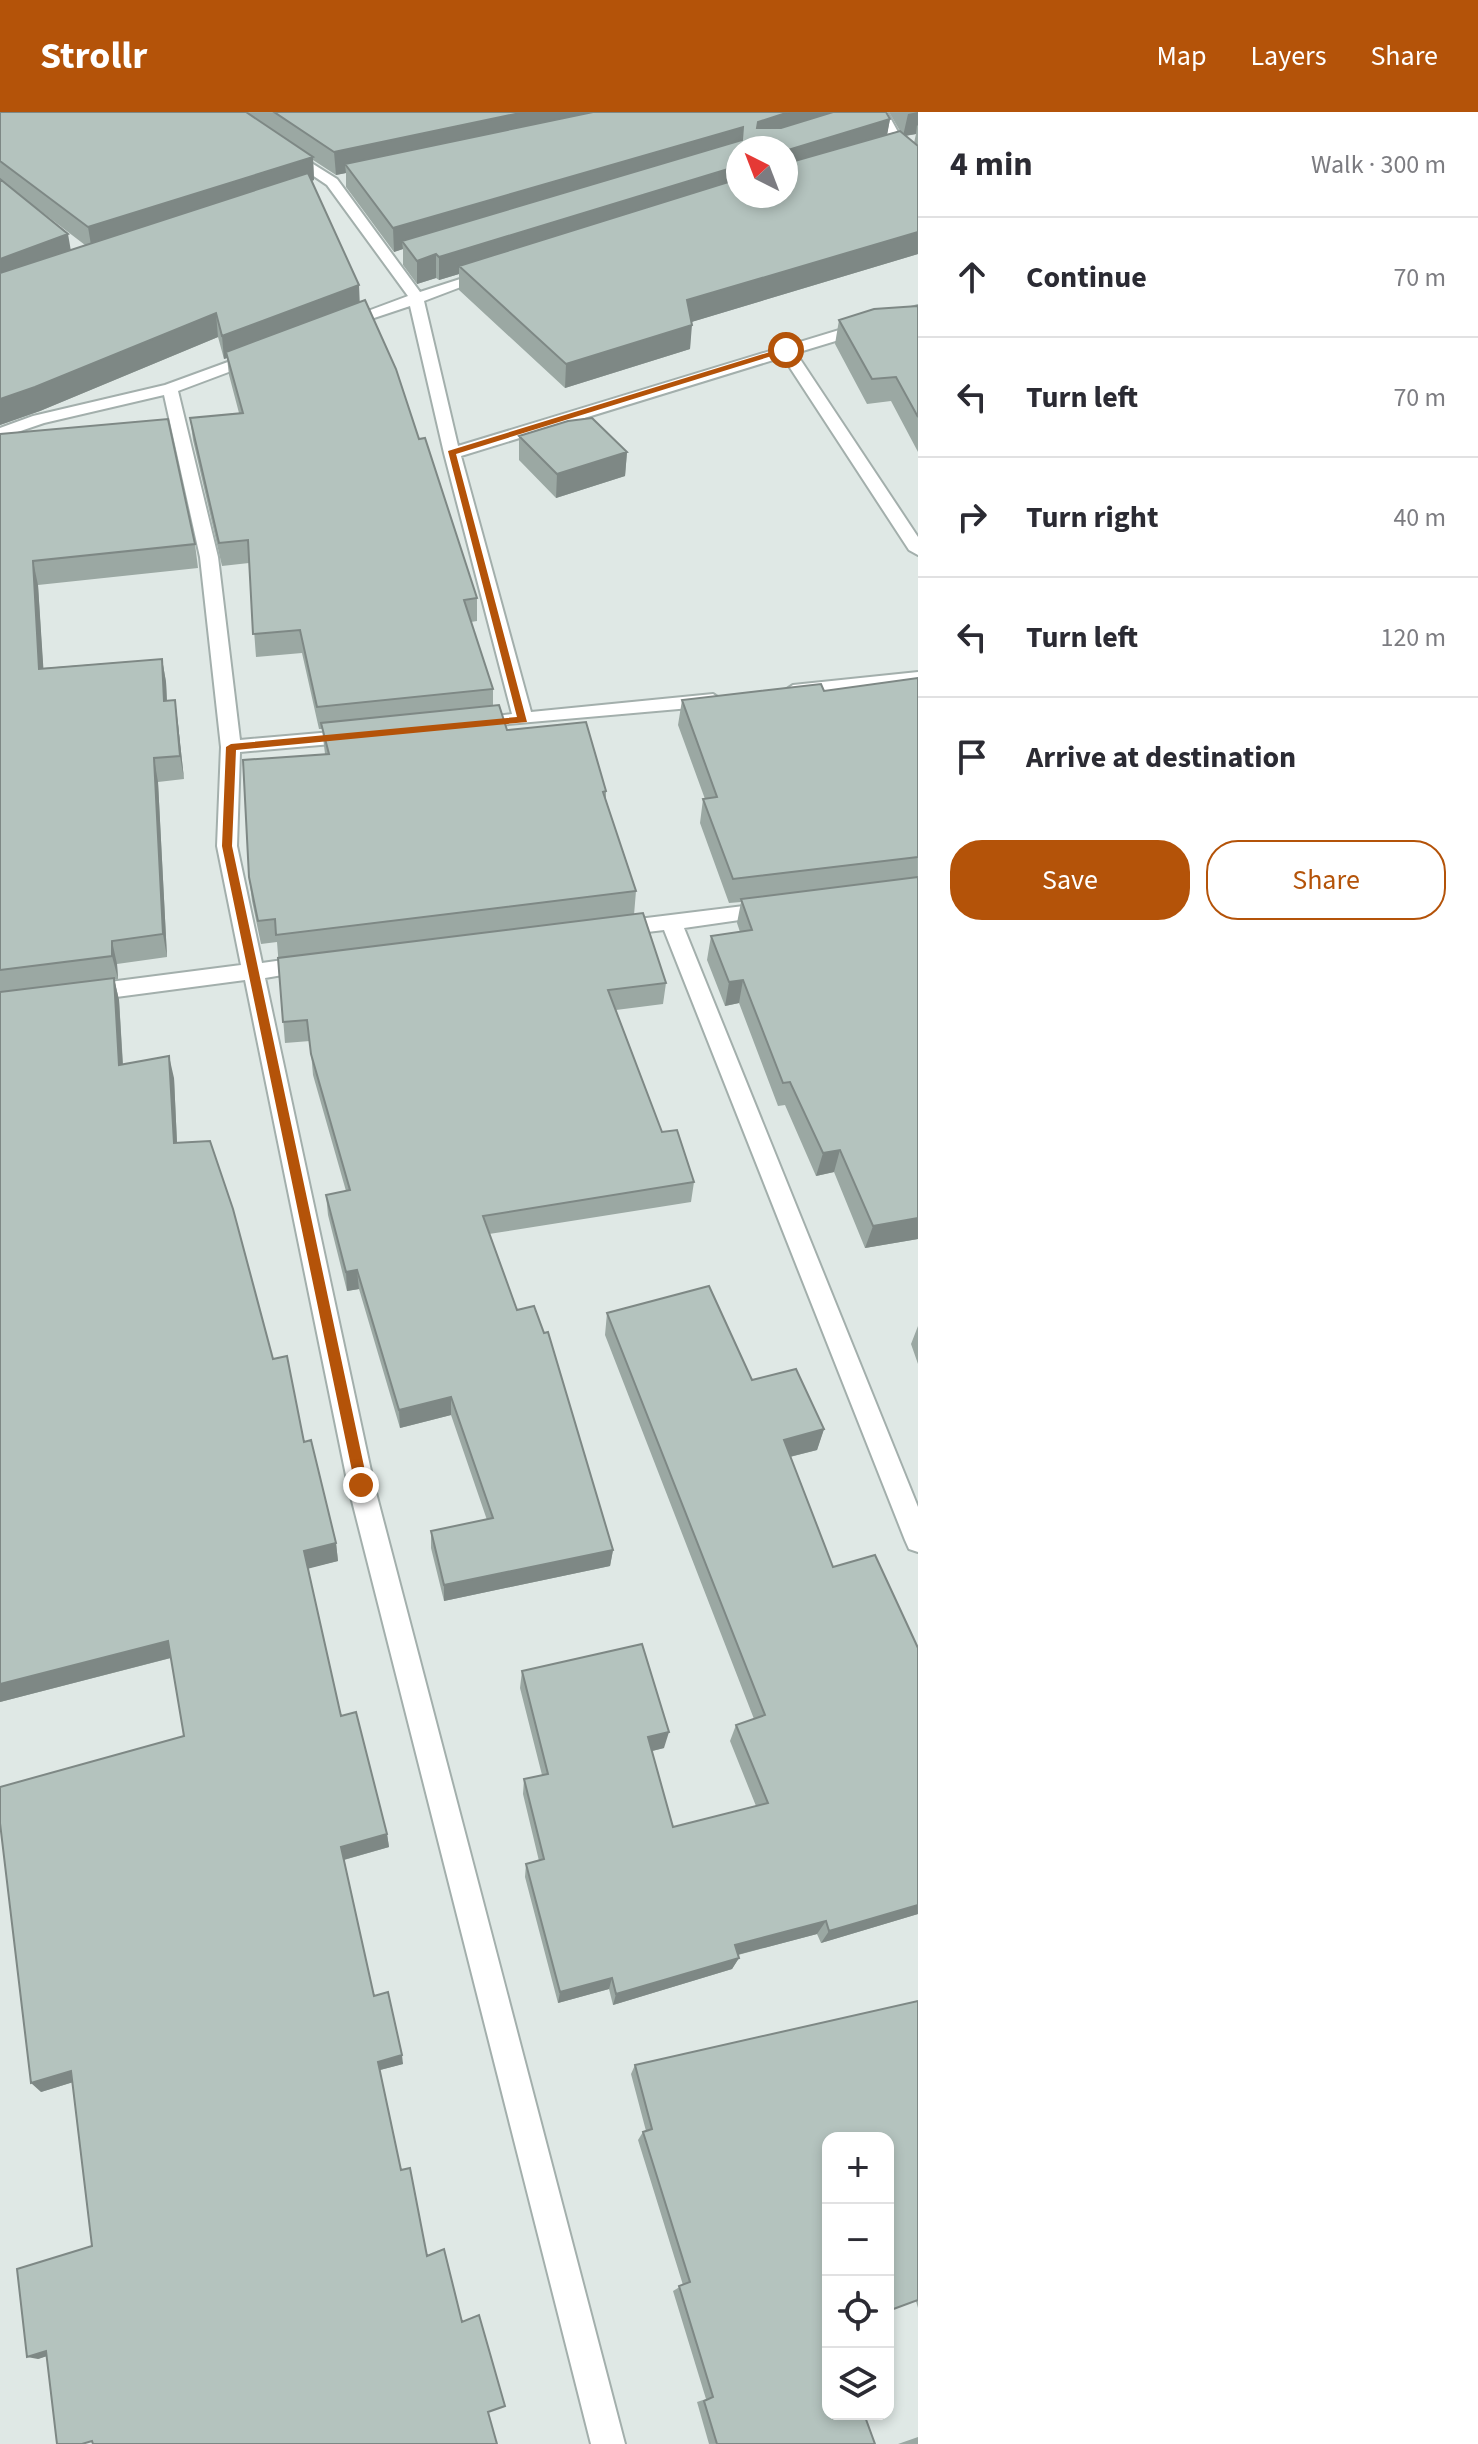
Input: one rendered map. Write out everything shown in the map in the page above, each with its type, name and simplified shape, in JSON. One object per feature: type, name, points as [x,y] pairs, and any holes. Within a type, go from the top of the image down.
[{"type":"street","points":[[863,116],[879,112],[891,147],[918,165]]},
{"type":"street","points":[[891,147],[918,139]]},
{"type":"street","points":[[280,147],[332,182],[396,259],[415,296],[452,453],[523,719]]},
{"type":"street","points":[[307,188],[348,179]]},
{"type":"street","points":[[328,329],[415,296],[503,269]]},
{"type":"street","points":[[452,453],[918,311]]},
{"type":"street","points":[[786,350],[918,550]]},
{"type":"street","points":[[0,433],[39,419],[170,389],[270,351]]},
{"type":"street","points":[[170,389],[209,557],[231,747],[227,846],[361,1485],[608,2444]]},
{"type":"street","points":[[776,693],[918,678]]},
{"type":"street","points":[[446,727],[729,698]]},
{"type":"street","points":[[231,747],[369,734]]},
{"type":"street","points":[[593,931],[794,906]]},
{"type":"street","points":[[671,922],[918,1540]]},
{"type":"street","points":[[63,996],[330,962]]},
{"type":"building","points":[[0,112],[246,112],[313,157],[88,227],[0,161]]},
{"type":"building","points":[[274,112],[525,112],[334,152]]},
{"type":"building","points":[[593,112],[789,112],[758,122],[757,128],[781,128],[833,112],[886,112],[890,119],[798,147],[798,136],[742,136],[743,127],[393,228],[345,164]]},
{"type":"building","points":[[900,131],[918,146],[918,232],[687,300],[692,325],[566,364],[459,266],[726,183],[726,208],[798,208],[798,160]]},
{"type":"building","points":[[726,145],[726,170],[439,257],[436,254],[417,261],[402,241]]},
{"type":"building","points":[[308,173],[359,285],[222,336],[216,313],[0,399],[0,273]]},
{"type":"building","points":[[0,179],[68,234],[0,259]]},
{"type":"building","points":[[365,300],[396,369],[419,439],[425,438],[477,598],[464,600],[493,689],[317,707],[300,630],[253,634],[248,540],[219,543],[190,418],[243,413],[226,352]]},
{"type":"building","points":[[918,306],[918,417],[896,377],[872,379],[839,320],[874,309]]},
{"type":"building","points":[[592,418],[627,452],[557,474],[519,436],[568,421]]},
{"type":"building","points":[[168,419],[195,544],[33,561],[39,669],[162,659],[164,701],[175,700],[180,756],[154,758],[163,934],[112,941],[112,956],[0,970],[0,434]]},
{"type":"building","points":[[918,678],[918,857],[733,879],[703,799],[717,797],[682,700],[821,684],[824,691]]},
{"type":"building","points":[[499,705],[507,730],[586,722],[606,791],[603,792],[636,891],[276,935],[275,919],[258,921],[249,877],[243,760],[329,754],[321,723]]},
{"type":"building","points":[[918,877],[918,1218],[873,1226],[840,1150],[823,1153],[790,1082],[783,1083],[743,980],[729,982],[711,936],[752,930],[741,899]]},
{"type":"building","points":[[643,913],[666,983],[608,990],[662,1132],[677,1130],[694,1182],[483,1216],[517,1310],[534,1306],[544,1333],[548,1332],[613,1550],[444,1585],[431,1531],[493,1518],[451,1397],[399,1410],[357,1270],[346,1272],[326,1195],[350,1190],[311,1054],[307,1020],[283,1022],[278,958]]},
{"type":"building","points":[[114,978],[119,1065],[169,1056],[174,1143],[210,1141],[233,1209],[273,1359],[287,1356],[304,1442],[311,1440],[336,1543],[304,1551],[341,1716],[356,1712],[387,1834],[341,1847],[374,1996],[388,1992],[402,2055],[378,2062],[401,2170],[410,2168],[427,2256],[444,2249],[462,2322],[479,2315],[505,2406],[488,2412],[497,2444],[93,2444],[92,2441],[57,2444],[46,2351],[27,2357],[17,2269],[92,2246],[71,2071],[31,2083],[0,1823],[0,1787],[184,1736],[168,1641],[0,1684],[0,992]]},
{"type":"building","points":[[709,1286],[752,1380],[796,1369],[824,1429],[784,1440],[833,1567],[875,1555],[918,1648],[918,1905],[829,1931],[826,1921],[735,1945],[739,1958],[616,1994],[612,1978],[560,1992],[526,1864],[544,1859],[524,1779],[548,1774],[522,1671],[642,1644],[669,1732],[648,1737],[673,1827],[768,1803],[736,1725],[765,1715],[607,1313]]},
{"type":"building","points":[[918,2001],[918,2300],[894,2309],[894,2132],[822,2132],[822,2420],[866,2420],[875,2444],[717,2444],[704,2401],[713,2397],[679,2286],[690,2282],[643,2132],[652,2129],[635,2065]]},
{"type":"route","points":[[361,1485],[227,846],[231,747],[523,719],[452,453],[786,350]]}]
